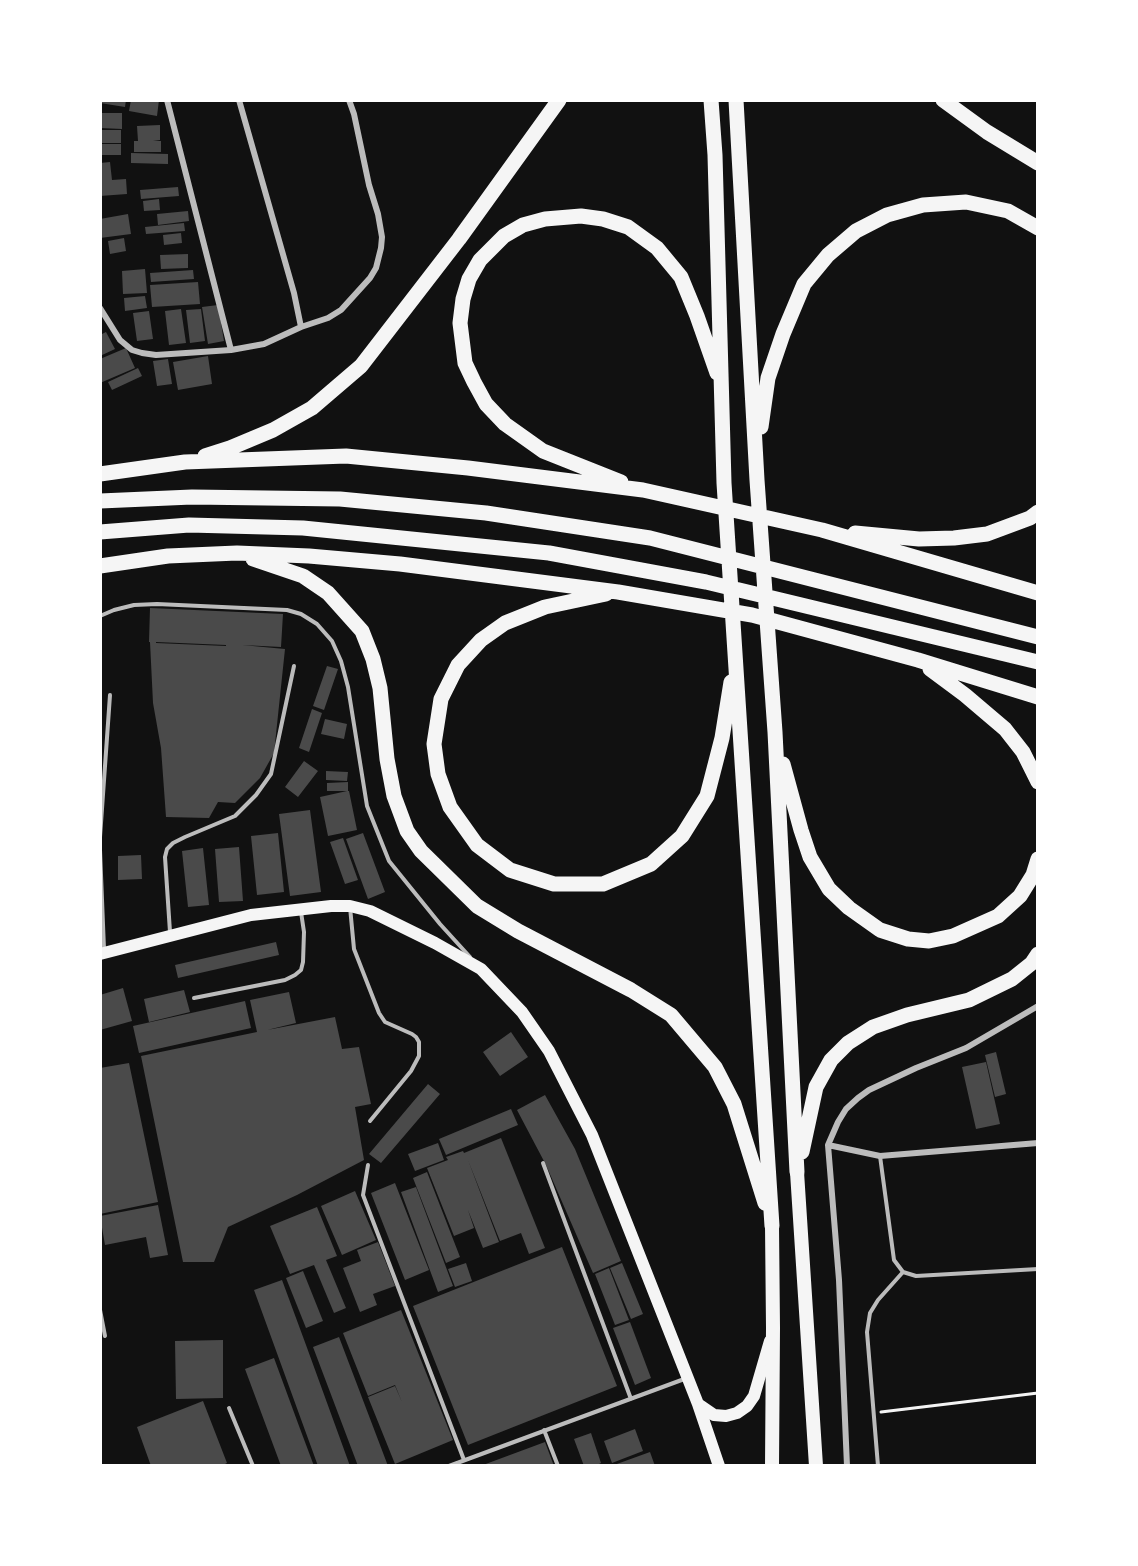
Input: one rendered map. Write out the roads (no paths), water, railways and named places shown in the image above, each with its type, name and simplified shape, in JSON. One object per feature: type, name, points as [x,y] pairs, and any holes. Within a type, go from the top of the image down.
[{"type":"highway","points":[[185,462],[230,448],[273,430],[312,408],[361,366],[459,239],[559,100]]},
{"type":"highway","points":[[711,100],[715,155],[724,483],[772,1226]]},
{"type":"highway","points":[[736,100],[757,480],[775,732],[797,1172]]},
{"type":"highway","points":[[943,100],[987,132],[1038,163]]},
{"type":"highway","points":[[756,462],[768,378],[804,284],[828,255],[856,231],[887,215],[923,205],[966,202],[1008,211],[1038,228]]},
{"type":"highway","points":[[643,490],[543,451],[505,424],[486,404],[465,363],[460,323],[468,279],[480,260],[504,236],[524,225],[545,219],[581,216],[603,219],[628,227],[657,248],[681,277],[721,387]]},
{"type":"highway","points":[[100,474],[185,462],[346,456],[468,468],[643,490],[822,530],[1038,593]]},
{"type":"highway","points":[[100,501],[192,497],[340,499],[486,513],[650,538],[1038,637]]},
{"type":"highway","points":[[822,530],[919,539],[954,538],[987,534],[1030,518],[1038,512]]},
{"type":"highway","points":[[100,532],[189,525],[303,528],[549,553],[706,582],[1038,662]]},
{"type":"highway","points":[[237,553],[303,576],[328,593],[362,631],[373,659],[380,688],[387,759],[394,796],[407,831],[421,851],[477,906],[518,931],[631,990],[671,1015],[715,1067],[734,1104],[772,1226]]},
{"type":"highway","points":[[100,566],[168,556],[237,553],[309,556],[400,564],[618,592],[752,615],[918,660],[1038,697]]},
{"type":"highway","points":[[618,592],[545,607],[505,623],[482,640],[458,665],[441,699],[434,744],[438,774],[450,807],[477,845],[510,870],[554,884],[603,884],[651,864],[682,836],[707,796],[723,738],[735,649]]},
{"type":"highway","points":[[918,660],[965,694],[1005,729],[1023,752],[1038,782]]},
{"type":"highway","points":[[775,732],[810,857],[829,889],[849,908],[880,930],[908,939],[929,942],[953,936],[998,916],[1020,896],[1033,875],[1038,859]]},
{"type":"highway","points":[[797,1172],[816,1087],[831,1060],[848,1043],[873,1027],[907,1015],[969,1000],[1012,979],[1032,963],[1038,954]]},
{"type":"main road","points":[[103,954],[251,915],[350,906],[370,911],[481,969],[522,1012],[549,1051],[592,1136],[688,1378],[719,1466]]},
{"type":"main road","points":[[797,1172],[816,1466]]},
{"type":"main road","points":[[772,1226],[774,1328],[772,1466]]},
{"type":"main road","points":[[698,1404],[714,1414],[726,1416],[747,1407],[754,1396],[774,1328]]},
{"type":"street","points":[[167,100],[231,350]]},
{"type":"street","points":[[239,100],[294,293],[301,327]]},
{"type":"street","points":[[100,308],[120,340],[132,350],[172,355],[231,350],[264,344],[301,327],[328,318],[341,310],[376,268],[382,237],[349,100]]},
{"type":"street","points":[[847,1466],[839,1280],[828,1146],[846,1109],[869,1090],[966,1048],[1038,1006]]},
{"type":"street","points":[[828,1146],[880,1156],[1038,1143]]},
{"type":"lane","points":[[100,616],[134,605],[156,604],[287,610],[301,614],[317,624],[332,641],[341,661],[348,687],[366,806],[389,861],[440,924],[481,969]]},
{"type":"lane","points":[[170,936],[165,857],[167,849],[185,837],[235,816],[256,795],[271,774],[294,666]]},
{"type":"lane","points":[[100,837],[110,695]]},
{"type":"lane","points":[[100,850],[103,954]]},
{"type":"lane","points":[[350,906],[354,949],[379,1013],[385,1022],[412,1034],[419,1042],[419,1056],[411,1071],[370,1121]]},
{"type":"lane","points":[[194,998],[285,980],[295,975],[301,970],[303,962],[304,932],[301,909]]},
{"type":"lane","points":[[880,1156],[894,1260],[903,1272],[916,1276],[1038,1269]]},
{"type":"lane","points":[[543,1163],[631,1399]]},
{"type":"lane","points":[[368,1165],[363,1195],[464,1460]]},
{"type":"lane","points":[[878,1466],[867,1332],[870,1313],[878,1300],[903,1272]]},
{"type":"lane","points":[[100,1310],[105,1336]]},
{"type":"lane","points":[[449,1466],[688,1378]]},
{"type":"lane","points":[[229,1408],[253,1466]]},
{"type":"lane","points":[[544,1430],[558,1466]]}]
